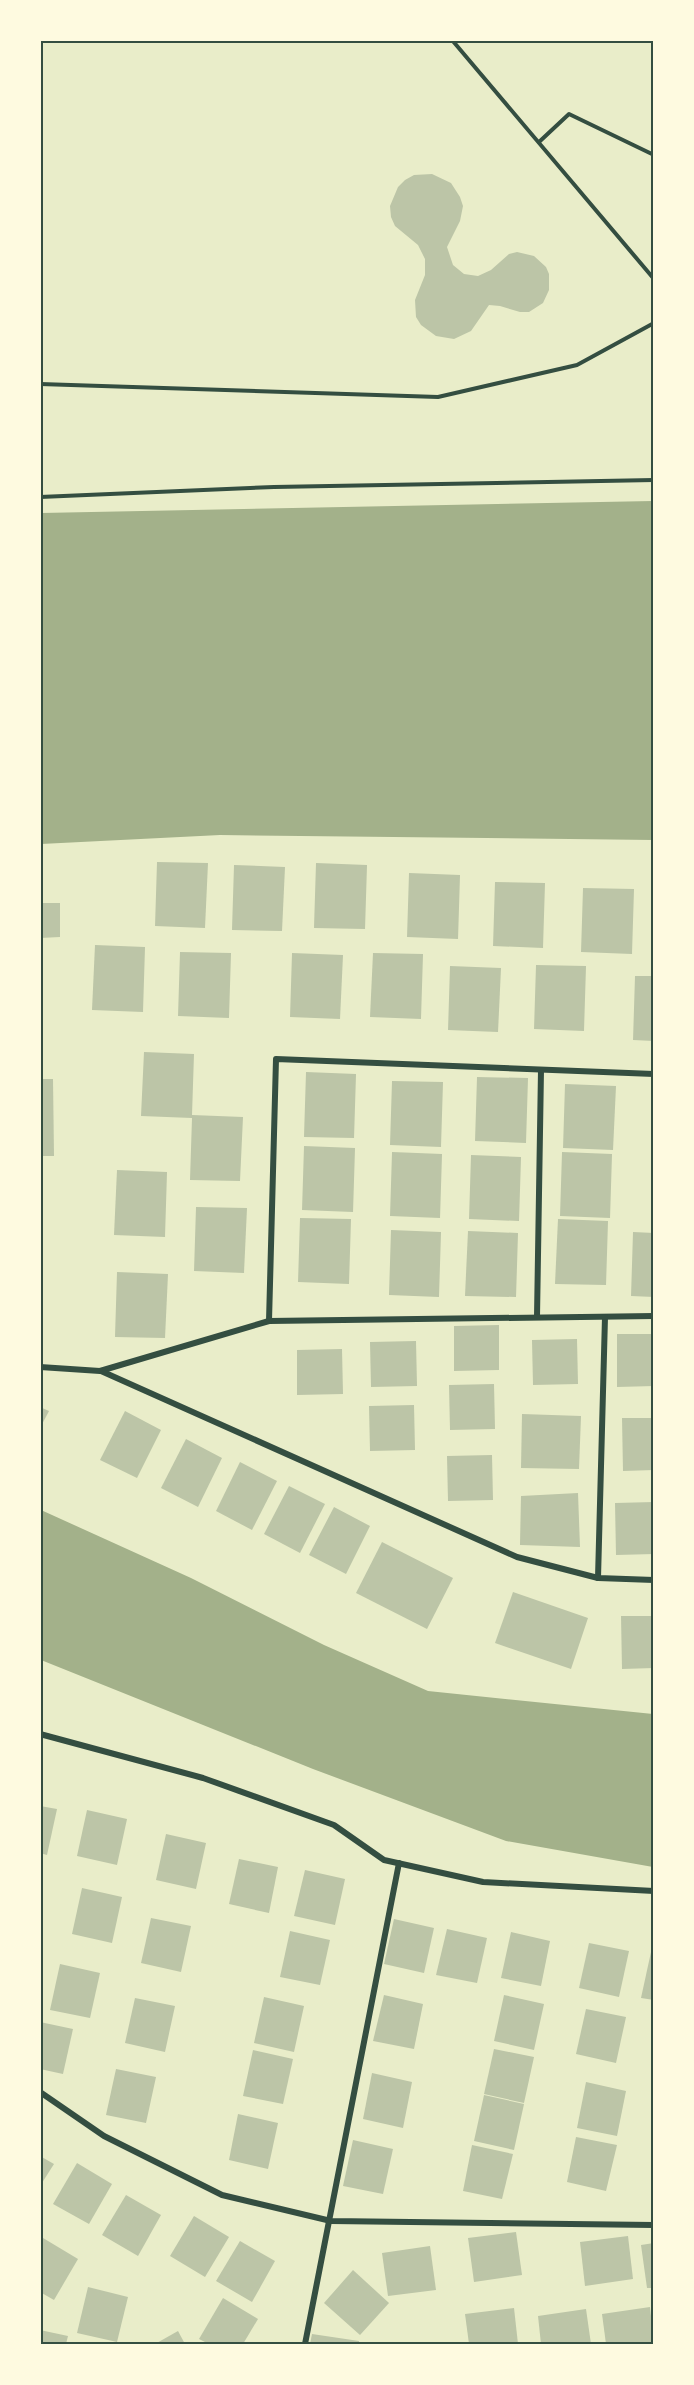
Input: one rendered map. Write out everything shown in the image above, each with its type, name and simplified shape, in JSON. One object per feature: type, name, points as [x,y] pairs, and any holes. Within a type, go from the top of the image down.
[{"type":"street","points":[[269,1321],[276,1059],[654,1074]]},
{"type":"street","points":[[537,1317],[541,1070]]},
{"type":"street","points":[[100,1371],[269,1321],[654,1316]]},
{"type":"street","points":[[598,1578],[605,1317]]},
{"type":"street","points":[[40,1367],[100,1371],[517,1557],[598,1578],[654,1580]]},
{"type":"street","points":[[40,1734],[204,1778],[334,1824],[384,1860],[483,1882],[654,1891]]},
{"type":"street","points":[[305,2344],[332,2221],[399,1863]]},
{"type":"street","points":[[40,2092],[104,2136],[222,2195],[332,2221],[654,2225]]},
{"type":"path","points":[[452,40],[653,277]]},
{"type":"path","points":[[539,142],[569,114],[654,154]]},
{"type":"path","points":[[40,384],[438,398],[577,365],[654,323]]},
{"type":"path","points":[[40,497],[274,487],[654,480]]},
{"type":"shaded area","points":[[653,501],[653,840],[220,835],[41,844],[41,513]]},
{"type":"shaded area","points":[[41,1510],[191,1578],[324,1645],[428,1691],[653,1714],[653,1867],[506,1841],[313,1769],[41,1660]]},
{"type":"building","points":[[432,174],[451,183],[463,206],[460,221],[447,247],[453,265],[464,274],[478,276],[491,270],[509,254],[517,252],[534,256],[546,267],[549,274],[549,290],[543,303],[529,312],[489,305],[471,331],[454,339],[436,336],[421,325],[416,317],[415,300],[425,275],[425,259],[418,245],[395,226],[390,206],[398,187],[405,180],[414,175]]},
{"type":"building","points":[[157,862],[208,863],[205,928],[155,926]]},
{"type":"building","points":[[316,863],[367,865],[365,929],[314,928]]},
{"type":"building","points":[[234,865],[285,867],[282,931],[232,930]]},
{"type":"building","points":[[409,873],[460,875],[458,939],[407,937]]},
{"type":"building","points":[[495,882],[545,883],[543,948],[493,946]]},
{"type":"building","points":[[583,888],[634,889],[632,954],[581,952]]},
{"type":"building","points":[[40,903],[60,903],[60,937],[40,938]]},
{"type":"building","points":[[95,945],[145,947],[143,1012],[92,1010]]},
{"type":"building","points":[[180,952],[231,953],[229,1018],[178,1016]]},
{"type":"building","points":[[292,953],[343,955],[340,1019],[290,1017]]},
{"type":"building","points":[[373,953],[423,954],[421,1019],[370,1017]]},
{"type":"building","points":[[536,965],[586,966],[584,1031],[534,1029]]},
{"type":"building","points":[[450,966],[501,968],[498,1032],[448,1030]]},
{"type":"building","points":[[635,976],[654,976],[654,1041],[633,1040]]},
{"type":"building","points":[[144,1052],[194,1054],[192,1115],[243,1117],[240,1181],[190,1180],[192,1118],[141,1116]]},
{"type":"building","points":[[306,1072],[356,1074],[354,1138],[304,1137]]},
{"type":"building","points":[[477,1077],[528,1078],[526,1143],[475,1141]]},
{"type":"building","points":[[40,1079],[53,1079],[54,1156],[40,1156]]},
{"type":"building","points":[[392,1081],[443,1082],[441,1147],[390,1145]]},
{"type":"building","points":[[565,1084],[616,1086],[613,1150],[563,1148]]},
{"type":"building","points":[[304,1146],[355,1148],[353,1212],[302,1210]]},
{"type":"building","points":[[392,1152],[442,1154],[440,1218],[390,1216]]},
{"type":"building","points":[[562,1152],[612,1154],[610,1218],[560,1216]]},
{"type":"building","points":[[471,1155],[521,1157],[519,1221],[469,1219]]},
{"type":"building","points":[[117,1170],[167,1172],[165,1237],[114,1235]]},
{"type":"building","points":[[196,1207],[247,1208],[244,1273],[194,1271]]},
{"type":"building","points":[[300,1218],[351,1219],[349,1284],[298,1282]]},
{"type":"building","points":[[558,1219],[608,1221],[606,1285],[555,1284]]},
{"type":"building","points":[[391,1230],[441,1232],[439,1297],[389,1295]]},
{"type":"building","points":[[468,1231],[518,1233],[516,1297],[465,1296]]},
{"type":"building","points":[[633,1232],[654,1233],[654,1297],[631,1296]]},
{"type":"building","points":[[117,1272],[168,1274],[165,1338],[115,1337]]},
{"type":"building","points":[[499,1325],[499,1370],[454,1371],[454,1326]]},
{"type":"building","points":[[617,1334],[654,1334],[654,1386],[617,1387]]},
{"type":"building","points":[[577,1339],[578,1384],[533,1385],[532,1340]]},
{"type":"building","points":[[416,1341],[417,1386],[371,1387],[370,1342]]},
{"type":"building","points":[[342,1349],[343,1394],[297,1395],[297,1350]]},
{"type":"building","points":[[494,1384],[495,1429],[450,1430],[449,1385]]},
{"type":"building","points":[[414,1405],[415,1450],[370,1451],[369,1406]]},
{"type":"building","points":[[40,1407],[49,1411],[40,1428]]},
{"type":"building","points":[[125,1411],[161,1430],[137,1478],[100,1460]]},
{"type":"building","points":[[522,1414],[581,1416],[579,1469],[521,1468]]},
{"type":"building","points":[[622,1418],[654,1418],[654,1470],[623,1471]]},
{"type":"building","points":[[186,1439],[222,1458],[198,1507],[161,1488]]},
{"type":"building","points":[[492,1455],[493,1500],[448,1501],[447,1456]]},
{"type":"building","points":[[240,1462],[277,1481],[252,1530],[216,1511]]},
{"type":"building","points":[[289,1486],[325,1504],[300,1553],[264,1534]]},
{"type":"building","points":[[578,1493],[580,1547],[520,1545],[521,1496]]},
{"type":"building","points":[[654,1502],[654,1554],[616,1555],[615,1503]]},
{"type":"building","points":[[334,1507],[370,1526],[346,1574],[309,1555]]},
{"type":"building","points":[[382,1542],[453,1578],[427,1629],[356,1593]]},
{"type":"building","points":[[513,1592],[588,1618],[571,1669],[495,1643]]},
{"type":"building","points":[[621,1616],[654,1616],[654,1668],[622,1669]]},
{"type":"building","points":[[40,1806],[57,1809],[47,1855],[40,1853]]},
{"type":"building","points":[[87,1810],[127,1819],[117,1865],[77,1856]]},
{"type":"building","points":[[166,1834],[206,1843],[196,1889],[156,1880]]},
{"type":"building","points":[[239,1859],[278,1867],[269,1913],[229,1904]]},
{"type":"building","points":[[305,1870],[345,1879],[335,1925],[294,1916]]},
{"type":"building","points":[[82,1888],[122,1897],[112,1943],[72,1934]]},
{"type":"building","points":[[151,1918],[191,1926],[181,1972],[141,1963]]},
{"type":"building","points":[[394,1919],[434,1928],[424,1973],[384,1964]]},
{"type":"building","points":[[447,1929],[487,1938],[477,1983],[436,1975]]},
{"type":"building","points":[[290,1931],[330,1940],[320,1985],[280,1977]]},
{"type":"building","points":[[511,1932],[550,1941],[541,1986],[501,1978]]},
{"type":"building","points":[[589,1943],[629,1951],[619,1997],[579,1988]]},
{"type":"building","points":[[651,1952],[654,1953],[654,2000],[641,1998]]},
{"type":"building","points":[[60,1964],[100,1973],[90,2018],[50,2010]]},
{"type":"building","points":[[384,1995],[423,2004],[414,2049],[373,2041]]},
{"type":"building","points":[[504,1995],[544,2004],[534,2050],[494,2041]]},
{"type":"building","points":[[264,1997],[304,2006],[294,2052],[254,2043]]},
{"type":"building","points":[[135,1998],[175,2006],[165,2052],[125,2043]]},
{"type":"building","points":[[586,2009],[626,2017],[616,2063],[576,2054]]},
{"type":"building","points":[[40,2022],[73,2029],[63,2074],[40,2069]]},
{"type":"building","points":[[494,2049],[534,2057],[524,2103],[484,2094]]},
{"type":"building","points":[[253,2050],[293,2059],[283,2104],[243,2096]]},
{"type":"building","points":[[116,2069],[156,2077],[146,2123],[106,2115]]},
{"type":"building","points":[[372,2073],[412,2082],[403,2128],[363,2119]]},
{"type":"building","points":[[586,2082],[626,2091],[617,2136],[577,2128]]},
{"type":"building","points":[[484,2095],[524,2104],[514,2150],[474,2141]]},
{"type":"building","points":[[238,2114],[278,2123],[268,2169],[229,2160]]},
{"type":"building","points":[[576,2137],[617,2145],[606,2191],[567,2182]]},
{"type":"building","points":[[353,2140],[393,2149],[383,2194],[343,2186]]},
{"type":"building","points":[[472,2145],[513,2154],[502,2199],[463,2191]]},
{"type":"building","points":[[40,2156],[54,2164],[40,2186]]},
{"type":"building","points":[[77,2163],[112,2184],[89,2224],[53,2204]]},
{"type":"building","points":[[126,2195],[161,2215],[138,2256],[102,2235]]},
{"type":"building","points":[[194,2216],[229,2237],[205,2277],[170,2256]]},
{"type":"building","points":[[516,2232],[522,2275],[474,2282],[468,2238]]},
{"type":"building","points":[[628,2236],[633,2279],[585,2286],[580,2242]]},
{"type":"building","points":[[43,2238],[78,2259],[54,2300],[40,2292]]},
{"type":"building","points":[[240,2241],[275,2261],[252,2302],[216,2281]]},
{"type":"building","points":[[654,2243],[654,2288],[647,2288],[641,2245]]},
{"type":"building","points":[[430,2246],[436,2290],[388,2296],[382,2253]]},
{"type":"building","points":[[353,2270],[389,2303],[360,2335],[324,2303]]},
{"type":"building","points":[[88,2287],[128,2297],[117,2342],[77,2333]]},
{"type":"building","points":[[223,2298],[258,2319],[243,2344],[209,2344],[199,2339]]},
{"type":"building","points":[[650,2307],[654,2344],[606,2344],[602,2314]]},
{"type":"building","points":[[514,2308],[518,2344],[469,2344],[465,2314]]},
{"type":"building","points":[[586,2309],[591,2344],[541,2344],[538,2316]]},
{"type":"building","points":[[40,2330],[68,2336],[66,2344],[40,2344]]},
{"type":"building","points":[[178,2331],[185,2344],[155,2344]]},
{"type":"building","points":[[312,2334],[359,2341],[359,2344],[310,2344]]}]
